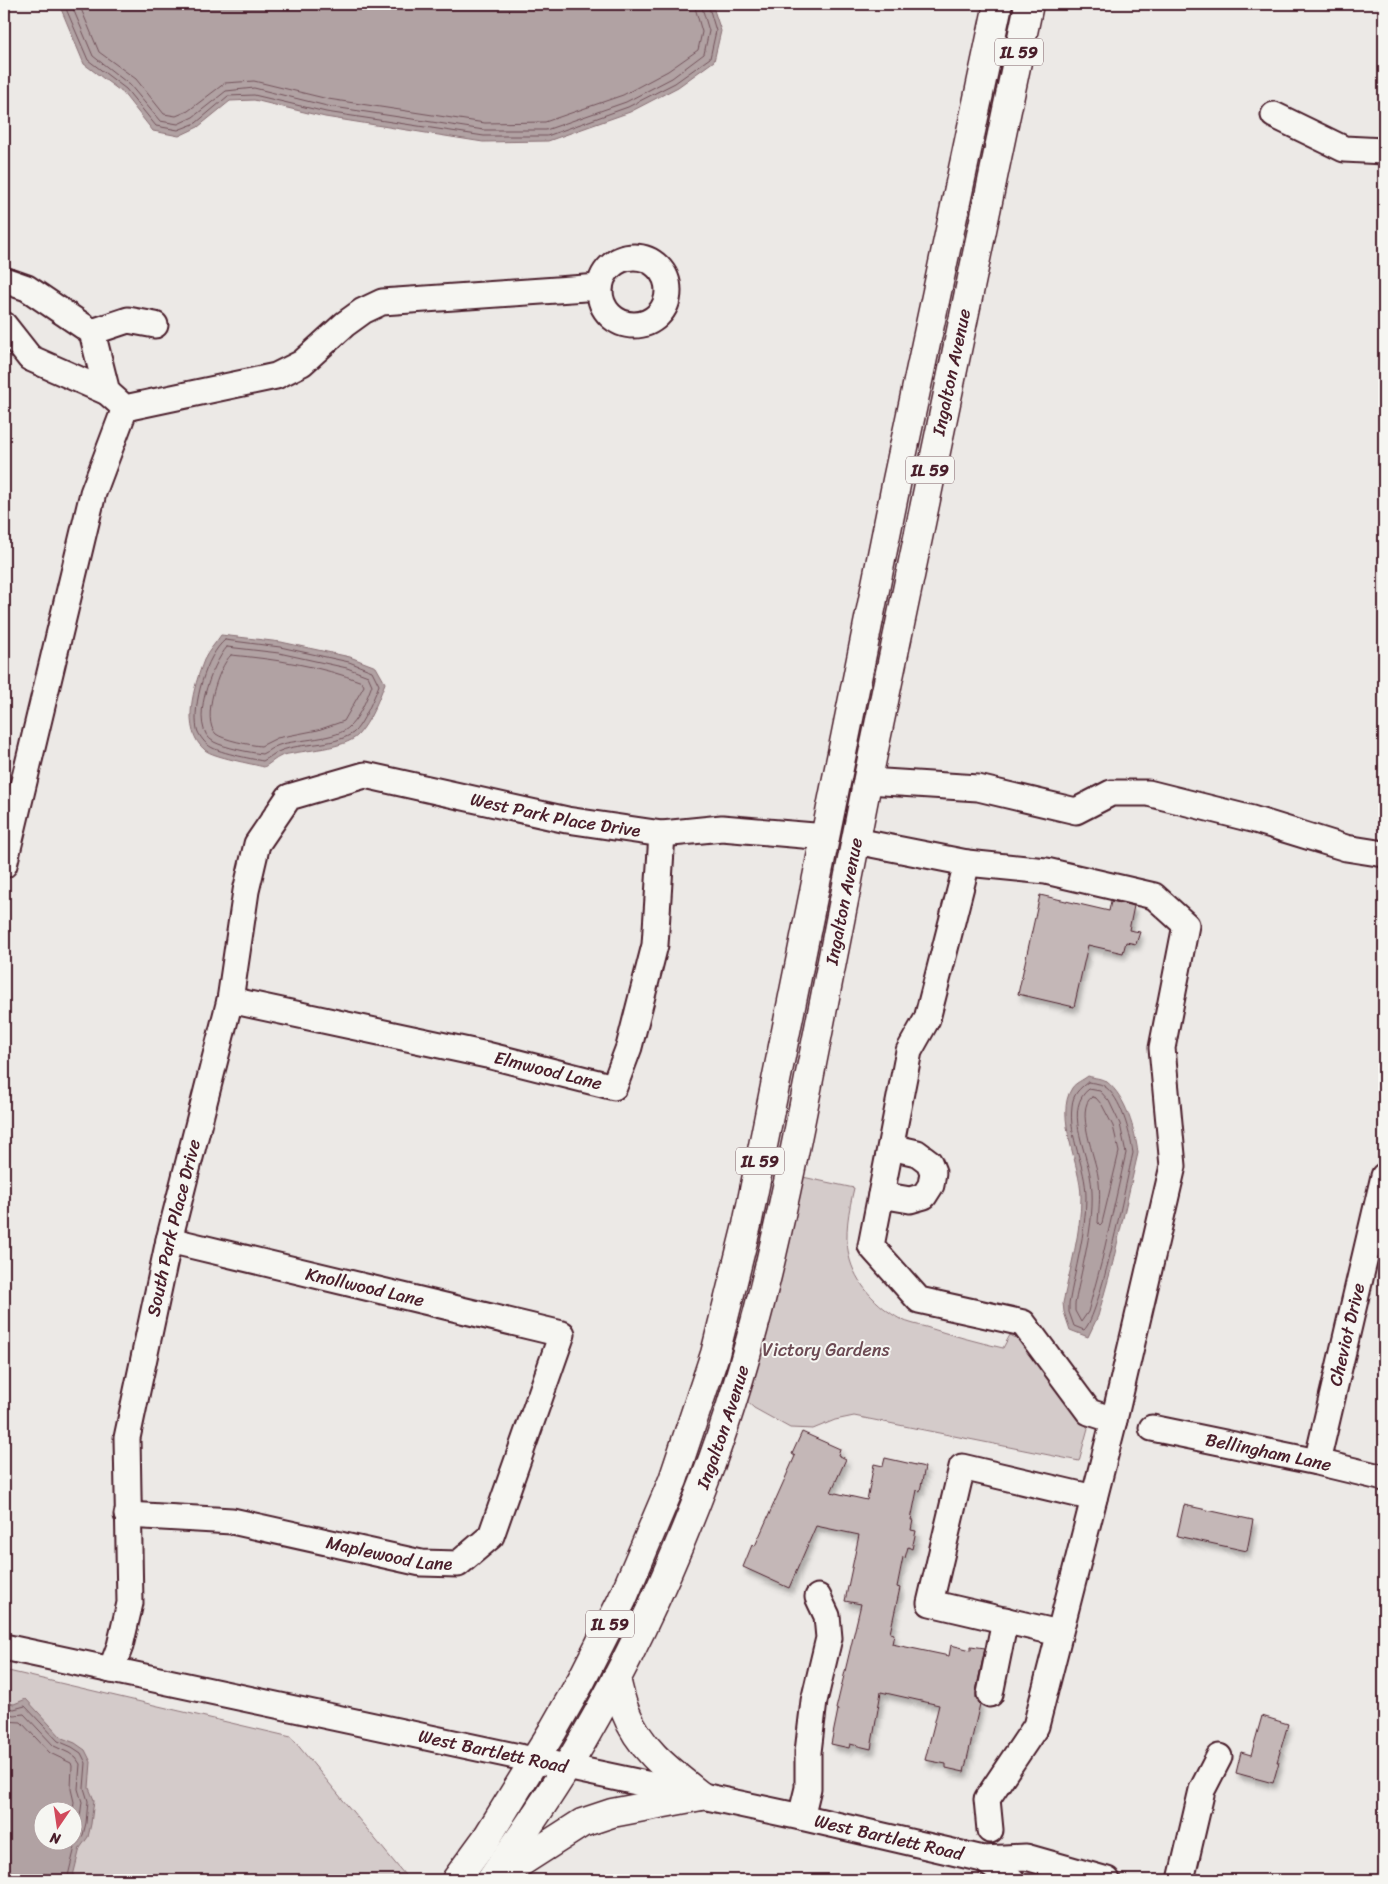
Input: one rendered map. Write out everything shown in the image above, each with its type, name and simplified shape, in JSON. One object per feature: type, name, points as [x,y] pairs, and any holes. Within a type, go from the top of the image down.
[{"type":"main road","name":"Ingalton Avenue","points":[[534,1761],[581,1681],[630,1583],[673,1480],[712,1363],[747,1225],[899,470],[998,4]]},
{"type":"main road","name":"Ingalton Avenue","points":[[566,1768],[616,1679],[674,1558],[706,1479],[748,1348],[763,1291],[790,1172],[925,496],[1029,4]]},
{"type":"main road","points":[[826,837],[856,841]]},
{"type":"main road","points":[[616,1679],[625,1713],[637,1736],[650,1753],[701,1796]]},
{"type":"main road","name":"IL 59","points":[[456,1880],[486,1839],[534,1761]]},
{"type":"main road","name":"IL 59","points":[[492,1880],[566,1768]]},
{"type":"main road","points":[[492,1880],[582,1823],[612,1812],[701,1796]]},
{"type":"street","points":[[1274,115],[1344,149],[1384,151]]},
{"type":"street","points":[[4,280],[27,288],[92,332],[106,392]]},
{"type":"street","points":[[125,408],[276,376],[302,363],[345,324],[363,311],[382,302],[600,287]]},
{"type":"street","points":[[92,332],[128,320],[155,325]]},
{"type":"street","points":[[4,325],[30,358],[106,392],[125,408]]},
{"type":"street","points":[[4,864],[93,493],[125,408]]},
{"type":"street","name":"West Park Place Drive","points":[[290,797],[365,775],[567,820],[662,834],[722,828],[826,837]]},
{"type":"street","points":[[868,781],[978,788],[1076,811],[1112,793],[1148,793],[1252,819],[1346,848],[1384,854]]},
{"type":"street","name":"South Park Place Drive","points":[[111,1670],[120,1646],[130,1603],[126,1438],[169,1240],[230,1000],[246,891],[257,844],[290,797]]},
{"type":"street","name":"Elmwood Lane","points":[[230,1000],[487,1055],[614,1086],[629,1047],[654,946],[662,834]]},
{"type":"street","points":[[856,841],[967,863],[1046,871],[1154,896],[1186,925],[1162,1048],[1173,1166],[1114,1420],[1036,1726],[987,1799],[990,1830],[983,1859]]},
{"type":"street","points":[[967,863],[927,1019],[910,1051],[871,1246],[919,1300],[1023,1323],[1089,1412],[1114,1420]]},
{"type":"street","points":[[881,1195],[910,1200],[924,1196],[931,1185],[933,1172],[929,1162],[917,1153],[890,1147]]},
{"type":"street","name":"Cheviot Drive","points":[[1316,1462],[1384,1176]]},
{"type":"street","name":"Knollwood Lane","points":[[169,1240],[562,1334]]},
{"type":"street","name":"Maplewood Lane","points":[[127,1516],[232,1521],[421,1564],[458,1564],[491,1536],[562,1334]]},
{"type":"street","name":"Bellingham Lane","points":[[1152,1428],[1384,1478]]},
{"type":"street","points":[[1059,1633],[930,1603],[962,1467],[1094,1498]]},
{"type":"street","points":[[801,1817],[808,1788],[808,1752],[814,1701],[829,1638],[827,1616],[818,1597]]},
{"type":"street","points":[[990,1694],[1005,1620]]},
{"type":"street","name":"West Bartlett Road","points":[[4,1648],[801,1817],[983,1859],[1026,1857],[1108,1880]]},
{"type":"street","points":[[1181,1880],[1202,1790],[1219,1757]]},
{"type":"street","name":"West Bartlett Road","points":[[983,1859],[1012,1880]]},
{"type":"green space","name":"Victory Gardens","points":[[798,1176],[854,1188],[847,1231],[849,1256],[856,1275],[868,1293],[891,1314],[910,1323],[1003,1348],[1010,1335],[1032,1351],[1045,1373],[1075,1414],[1088,1428],[1079,1461],[854,1416],[835,1420],[813,1429],[790,1428],[754,1408],[742,1397]]},
{"type":"green space","points":[[4,1670],[291,1737],[409,1880],[4,1880]]},
{"type":"water","points":[[59,4],[712,4],[721,31],[714,61],[678,87],[630,112],[548,141],[483,142],[325,117],[254,100],[230,101],[198,127],[179,136],[153,131],[123,93],[84,64]]},
{"type":"water","points":[[221,635],[281,642],[350,657],[376,667],[385,683],[366,724],[352,740],[334,746],[284,755],[264,767],[224,758],[209,753],[197,741],[191,720],[191,707],[196,682],[206,657]]},
{"type":"water","points":[[1088,1076],[1105,1081],[1114,1088],[1132,1124],[1138,1153],[1112,1266],[1098,1316],[1088,1337],[1070,1330],[1063,1303],[1081,1210],[1080,1185],[1067,1126],[1067,1099],[1073,1086]]},
{"type":"water","points":[[26,1699],[62,1738],[75,1743],[85,1750],[91,1762],[89,1788],[94,1800],[88,1837],[82,1845],[82,1802],[32,1802],[32,1852],[79,1852],[72,1880],[4,1880],[4,1702],[14,1704]]},
{"type":"building","points":[[1040,895],[1109,911],[1111,901],[1134,906],[1129,930],[1140,932],[1136,944],[1126,942],[1123,953],[1088,945],[1074,1007],[1018,994]]},
{"type":"building","points":[[802,1432],[840,1449],[838,1455],[846,1459],[831,1492],[867,1500],[874,1464],[883,1466],[885,1458],[925,1467],[920,1491],[917,1490],[911,1520],[913,1520],[911,1530],[916,1531],[912,1549],[908,1547],[905,1558],[903,1557],[897,1587],[900,1588],[890,1633],[894,1634],[892,1644],[949,1656],[951,1645],[971,1650],[971,1646],[985,1648],[976,1691],[976,1698],[980,1704],[964,1772],[946,1768],[946,1764],[925,1760],[939,1705],[881,1692],[871,1749],[850,1744],[849,1748],[831,1744],[838,1710],[836,1709],[861,1604],[845,1601],[859,1535],[816,1526],[789,1588],[743,1567],[752,1545],[755,1546],[795,1456],[792,1454]]},
{"type":"building","points":[[1184,1505],[1253,1520],[1247,1551],[1177,1536]]},
{"type":"building","points":[[1262,1716],[1288,1724],[1273,1783],[1236,1773],[1241,1752],[1251,1755]]}]
